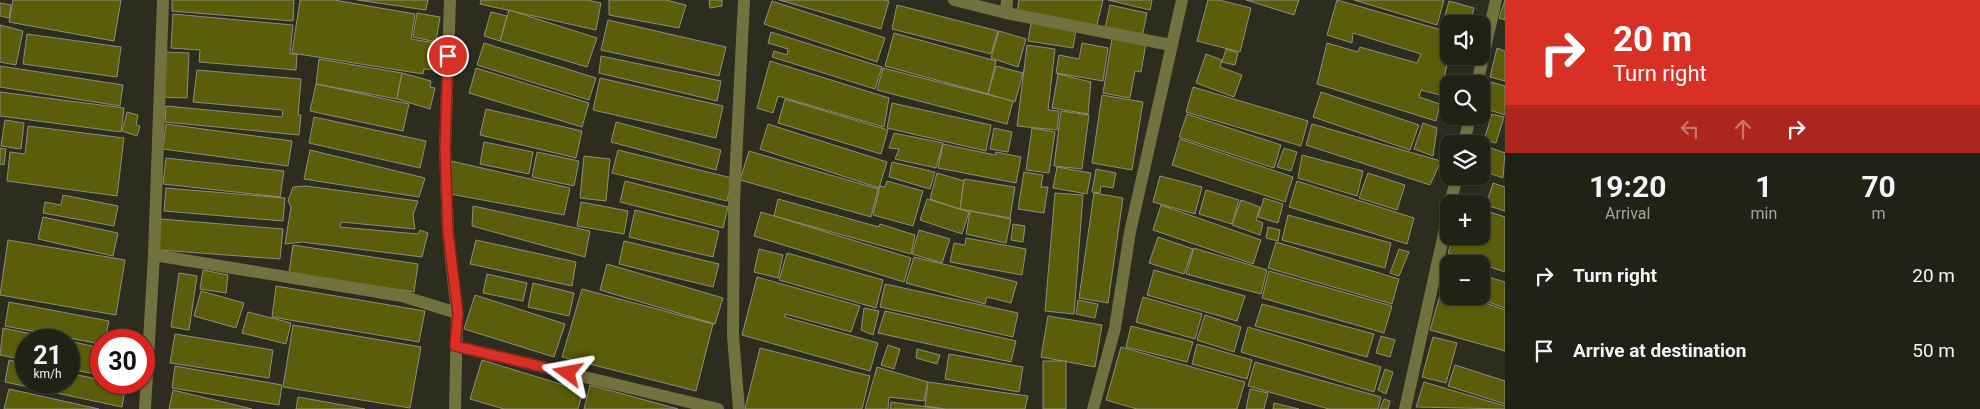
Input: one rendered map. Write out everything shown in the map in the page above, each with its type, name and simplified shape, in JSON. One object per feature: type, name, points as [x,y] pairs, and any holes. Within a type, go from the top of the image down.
[{"type":"street","points":[[145,409],[154,256],[163,0]]},
{"type":"street","points":[[450,0],[445,149],[448,232],[458,313],[455,346],[455,409]]},
{"type":"street","points":[[740,409],[733,336],[734,211],[744,0]]},
{"type":"street","points":[[954,0],[1006,13],[1171,46]]},
{"type":"street","points":[[1006,13],[1007,0]]},
{"type":"street","points":[[1093,409],[1115,328],[1130,232],[1182,0]]},
{"type":"street","points":[[1479,75],[1496,0]]},
{"type":"street","points":[[1405,409],[1441,245]]},
{"type":"street","points":[[154,256],[402,296],[458,313]]},
{"type":"street","points":[[455,346],[718,409]]},
{"type":"building","points":[[13,0],[121,0],[114,41],[9,22]]},
{"type":"building","points":[[172,0],[294,0],[293,21],[172,11]]},
{"type":"building","points":[[300,0],[334,0],[415,14],[411,39],[435,43],[431,70],[424,69],[423,74],[292,53]]},
{"type":"building","points":[[357,0],[428,0],[426,10]]},
{"type":"building","points":[[481,0],[587,0],[601,3],[596,30],[480,4]]},
{"type":"building","points":[[609,0],[666,0],[686,5],[679,28],[609,15]]},
{"type":"building","points":[[709,0],[722,0],[722,6],[710,8]]},
{"type":"building","points":[[779,0],[886,0],[889,1],[881,29]]},
{"type":"building","points":[[1019,0],[1103,0],[1096,29],[1017,13]]},
{"type":"building","points":[[1108,0],[1152,0],[1150,10]]},
{"type":"building","points":[[1208,0],[1219,0],[1251,8],[1240,52],[1197,41]]},
{"type":"building","points":[[1246,0],[1299,0],[1294,15]]},
{"type":"building","points":[[1337,0],[1440,29],[1440,65],[1447,65],[1445,75],[1440,75],[1440,95],[1421,90],[1419,97],[1440,104],[1436,121],[1317,84],[1327,43],[1358,52],[1360,47],[1417,63],[1421,54],[1353,33],[1352,43],[1327,35]]},
{"type":"building","points":[[1354,0],[1444,0],[1437,25]]},
{"type":"building","points":[[1505,0],[1505,20],[1499,18]]},
{"type":"building","points":[[772,1],[885,38],[877,62],[764,24]]},
{"type":"building","points":[[1449,1],[1474,8],[1472,15],[1445,15]]},
{"type":"building","points":[[0,3],[11,5],[9,18],[0,16]]},
{"type":"building","points":[[897,5],[998,31],[991,54],[892,29]]},
{"type":"building","points":[[1110,5],[1147,13],[1142,37],[1105,28]]},
{"type":"building","points":[[509,10],[597,38],[587,67],[500,41]]},
{"type":"building","points":[[491,12],[507,16],[500,41],[484,36]]},
{"type":"building","points":[[417,13],[440,17],[436,42],[413,37]]},
{"type":"building","points":[[173,14],[293,25],[290,54],[297,54],[296,70],[199,62],[200,50],[171,48]]},
{"type":"building","points":[[608,20],[726,47],[719,76],[601,50]]},
{"type":"building","points":[[1031,23],[1076,30],[1073,48],[1028,41]]},
{"type":"building","points":[[0,25],[23,31],[16,65],[0,62]]},
{"type":"building","points":[[999,31],[1026,39],[1018,67],[991,58]]},
{"type":"building","points":[[771,32],[882,67],[875,89],[772,57],[774,51],[787,55],[788,49],[768,43]]},
{"type":"building","points":[[894,33],[996,61],[988,94],[885,66]]},
{"type":"building","points":[[27,34],[121,47],[117,77],[23,64]]},
{"type":"building","points":[[1112,38],[1146,43],[1141,72],[1135,71],[1130,98],[1103,93]]},
{"type":"building","points":[[484,43],[596,78],[589,100],[477,65]]},
{"type":"building","points":[[1082,43],[1108,48],[1103,81],[1056,73],[1059,55],[1079,59]]},
{"type":"building","points":[[1027,45],[1055,49],[1048,110],[1059,111],[1057,130],[1017,126]]},
{"type":"building","points":[[1497,48],[1505,51],[1505,81],[1490,77]]},
{"type":"building","points":[[1226,49],[1238,53],[1235,65],[1222,62]]},
{"type":"building","points":[[163,52],[189,53],[187,98],[161,97]]},
{"type":"building","points":[[1206,54],[1222,60],[1220,67],[1242,75],[1234,97],[1196,83]]},
{"type":"building","points":[[601,56],[721,81],[717,101],[599,73]]},
{"type":"building","points":[[319,59],[402,73],[397,99],[316,84]]},
{"type":"building","points":[[770,61],[889,98],[884,127],[778,96],[773,113],[757,108]]},
{"type":"building","points":[[0,66],[123,85],[120,106],[0,87]]},
{"type":"building","points":[[996,66],[1023,73],[1015,102],[988,94]]},
{"type":"building","points":[[476,68],[589,103],[582,127],[469,93]]},
{"type":"building","points":[[883,68],[1013,101],[1007,124],[877,90]]},
{"type":"building","points":[[197,70],[301,79],[298,115],[301,115],[299,135],[165,122],[166,106],[282,117],[283,110],[193,102]]},
{"type":"building","points":[[402,73],[431,81],[430,87],[435,88],[430,109],[397,99]]},
{"type":"building","points":[[1058,74],[1091,82],[1088,114],[1052,108]]},
{"type":"building","points":[[600,78],[723,106],[716,138],[593,110]]},
{"type":"building","points":[[1491,82],[1505,86],[1505,115],[1490,110]]},
{"type":"building","points":[[316,84],[409,104],[403,131],[310,111]]},
{"type":"building","points":[[1193,87],[1308,121],[1301,146],[1186,112]]},
{"type":"building","points":[[0,92],[124,108],[121,132],[0,116]]},
{"type":"building","points":[[1321,92],[1419,125],[1410,150],[1313,117]]},
{"type":"building","points":[[1102,95],[1143,102],[1132,170],[1092,163]]},
{"type":"building","points":[[785,99],[888,130],[881,154],[778,123]]},
{"type":"building","points":[[892,103],[991,125],[986,151],[887,128]]},
{"type":"building","points":[[486,109],[582,131],[576,158],[480,135]]},
{"type":"building","points":[[1061,111],[1089,115],[1082,169],[1054,166]]},
{"type":"building","points":[[127,112],[138,115],[136,125],[140,126],[137,136],[122,131]]},
{"type":"building","points":[[1187,114],[1281,145],[1274,168],[1179,137]]},
{"type":"building","points":[[1492,114],[1504,117],[1496,143],[1490,142],[1490,135],[1486,135]]},
{"type":"building","points":[[314,117],[426,141],[420,168],[309,143]]},
{"type":"building","points":[[5,120],[24,123],[21,149],[1,146]]},
{"type":"building","points":[[616,122],[721,150],[716,170],[611,142]]},
{"type":"building","points":[[1423,123],[1437,128],[1433,156],[1414,149]]},
{"type":"building","points":[[166,124],[292,141],[288,166],[163,149]]},
{"type":"building","points":[[768,124],[887,162],[879,188],[760,149]]},
{"type":"building","points":[[1312,124],[1440,161],[1440,163],[1430,185],[1306,145]]},
{"type":"building","points":[[28,126],[124,138],[117,196],[7,181],[10,152],[25,154]]},
{"type":"building","points":[[994,128],[1012,132],[1008,152],[990,149]]},
{"type":"building","points":[[1032,128],[1055,132],[1049,173],[1026,170]]},
{"type":"building","points":[[894,133],[943,143],[936,168],[895,159],[899,149],[889,148]]},
{"type":"building","points":[[1180,139],[1293,177],[1285,202],[1172,165]]},
{"type":"building","points":[[484,142],[533,152],[529,174],[480,164]]},
{"type":"building","points":[[943,144],[995,155],[996,152],[1021,157],[1016,183],[938,168]]},
{"type":"building","points":[[1490,147],[1505,153],[1503,178],[1490,173]]},
{"type":"building","points":[[0,148],[6,149],[4,165],[0,164]]},
{"type":"building","points":[[1284,148],[1297,152],[1291,171],[1277,167]]},
{"type":"building","points":[[310,150],[425,178],[419,197],[304,179]]},
{"type":"building","points":[[618,150],[732,178],[727,201],[612,173]]},
{"type":"building","points":[[749,151],[878,189],[871,217],[740,180]]},
{"type":"building","points":[[537,152],[579,161],[574,186],[532,177]]},
{"type":"building","points":[[1302,155],[1363,171],[1357,196],[1298,178]]},
{"type":"building","points":[[584,156],[610,159],[606,201],[580,198]]},
{"type":"building","points":[[166,158],[284,171],[280,197],[163,184]]},
{"type":"building","points":[[451,161],[570,188],[564,215],[450,194]]},
{"type":"building","points":[[892,162],[935,172],[930,189],[889,177]]},
{"type":"building","points":[[1057,167],[1091,173],[1087,194],[1053,188]]},
{"type":"building","points":[[1096,169],[1116,173],[1113,188],[1101,186],[1100,193],[1092,192]]},
{"type":"building","points":[[1024,172],[1043,175],[1041,187],[1048,187],[1044,213],[1018,209]]},
{"type":"building","points":[[937,173],[964,181],[960,209],[930,199]]},
{"type":"building","points":[[1368,173],[1405,185],[1397,210],[1359,198]]},
{"type":"building","points":[[1160,176],[1202,187],[1195,214],[1153,202]]},
{"type":"building","points":[[964,179],[1015,187],[1010,218],[960,209]]},
{"type":"building","points":[[625,181],[728,207],[723,228],[620,202]]},
{"type":"building","points":[[887,181],[923,191],[913,226],[873,215],[880,186],[885,187]]},
{"type":"building","points":[[1297,181],[1414,218],[1407,244],[1289,207]]},
{"type":"building","points":[[1493,183],[1505,187],[1505,211],[1490,206],[1489,195]]},
{"type":"building","points":[[306,186],[418,201],[413,215],[415,229],[341,222],[340,227],[418,234],[420,230],[428,233],[422,257],[302,242],[285,244],[291,207],[288,201],[293,187]]},
{"type":"building","points":[[166,188],[285,198],[283,221],[164,211]]},
{"type":"building","points":[[1206,190],[1239,200],[1232,224],[1199,214]]},
{"type":"building","points":[[1055,193],[1083,195],[1074,314],[1045,311]]},
{"type":"building","points":[[1094,193],[1123,198],[1108,303],[1079,298]]},
{"type":"building","points":[[63,195],[118,206],[114,226],[43,213],[45,202],[61,205]]},
{"type":"building","points":[[1264,198],[1283,204],[1278,223],[1258,217]]},
{"type":"building","points":[[778,199],[879,227],[880,224],[915,235],[911,254],[774,216]]},
{"type":"building","points":[[927,199],[969,212],[962,234],[920,220]]},
{"type":"building","points":[[1241,200],[1260,207],[1256,220],[1263,223],[1260,235],[1232,225]]},
{"type":"building","points":[[581,202],[628,211],[624,234],[577,226]]},
{"type":"building","points":[[1161,205],[1261,240],[1253,264],[1153,230]]},
{"type":"building","points":[[473,206],[590,231],[585,257],[472,226]]},
{"type":"building","points":[[635,210],[719,231],[713,257],[629,237]]},
{"type":"building","points":[[970,211],[1011,219],[1006,243],[966,234]]},
{"type":"building","points":[[761,212],[911,258],[904,282],[754,236]]},
{"type":"building","points":[[1490,212],[1505,217],[1505,272],[1490,267],[1490,255],[1454,255],[1448,253],[1451,245],[1490,245]]},
{"type":"building","points":[[1288,215],[1391,243],[1385,268],[1282,240]]},
{"type":"building","points":[[43,217],[118,233],[113,256],[38,239]]},
{"type":"building","points":[[161,219],[283,229],[280,259],[159,250]]},
{"type":"building","points":[[1013,224],[1025,226],[1023,242],[1011,240]]},
{"type":"building","points":[[1268,227],[1280,230],[1278,241],[1266,238]]},
{"type":"building","points":[[919,230],[950,239],[942,263],[912,254]]},
{"type":"building","points":[[1158,237],[1193,249],[1184,274],[1149,263]]},
{"type":"building","points":[[966,238],[1026,249],[1022,275],[950,262],[954,243],[965,245]]},
{"type":"building","points":[[8,240],[125,260],[116,315],[0,295]]},
{"type":"building","points":[[476,240],[576,262],[572,286],[470,264]]},
{"type":"building","points":[[624,241],[719,264],[713,287],[619,264]]},
{"type":"building","points":[[1276,242],[1399,279],[1392,304],[1268,268]]},
{"type":"building","points":[[293,245],[418,264],[414,292],[289,273]]},
{"type":"building","points":[[1194,248],[1267,270],[1261,294],[1186,274]]},
{"type":"building","points":[[759,249],[783,255],[778,278],[754,272]]},
{"type":"building","points":[[1399,249],[1409,252],[1399,276],[1390,273]]},
{"type":"building","points":[[787,253],[883,280],[876,308],[779,280]]},
{"type":"building","points":[[914,257],[1017,282],[1011,303],[987,297],[985,304],[906,283]]},
{"type":"building","points":[[607,264],[723,298],[715,324],[600,290]]},
{"type":"building","points":[[203,270],[228,275],[226,293],[200,289]]},
{"type":"building","points":[[1154,270],[1245,296],[1237,321],[1147,295]]},
{"type":"building","points":[[1269,271],[1392,306],[1384,333],[1262,298]]},
{"type":"building","points":[[179,273],[197,276],[189,330],[171,327]]},
{"type":"building","points":[[487,274],[527,283],[523,301],[483,293]]},
{"type":"building","points":[[757,277],[860,306],[851,332],[785,314],[785,317],[878,343],[870,371],[742,335]]},
{"type":"building","points":[[1490,278],[1505,282],[1505,308],[1490,303]]},
{"type":"building","points":[[533,283],[574,293],[569,316],[528,307]]},
{"type":"building","points":[[885,284],[1018,313],[1013,337],[880,307]]},
{"type":"building","points":[[276,286],[425,311],[419,342],[272,317]]},
{"type":"building","points":[[582,289],[713,324],[696,391],[562,357]]},
{"type":"building","points":[[201,291],[244,303],[236,328],[194,316]]},
{"type":"building","points":[[475,295],[565,324],[554,357],[464,329]]},
{"type":"building","points":[[1440,295],[1440,305],[1490,304],[1505,310],[1505,351],[1430,330]]},
{"type":"building","points":[[1143,297],[1202,314],[1195,339],[1136,322]]},
{"type":"building","points":[[1078,300],[1098,304],[1095,318],[1076,314]]},
{"type":"building","points":[[9,302],[109,321],[107,329],[90,329],[90,342],[80,340],[80,329],[21,329],[5,326]]},
{"type":"building","points":[[1262,304],[1374,334],[1367,357],[1255,326]]},
{"type":"building","points":[[864,308],[879,311],[873,335],[861,330]]},
{"type":"building","points":[[885,311],[1016,341],[1011,362],[878,333]]},
{"type":"building","points":[[248,312],[291,323],[286,344],[242,333]]},
{"type":"building","points":[[1205,315],[1241,327],[1234,352],[1197,340]]},
{"type":"building","points":[[1048,316],[1102,325],[1095,367],[1041,357]]},
{"type":"building","points":[[293,325],[421,347],[410,408],[283,387]]},
{"type":"building","points":[[1131,326],[1193,342],[1187,362],[1126,347]]},
{"type":"building","points":[[1248,327],[1381,367],[1374,392],[1241,352]]},
{"type":"building","points":[[3,328],[15,330],[15,358],[0,355]]},
{"type":"building","points":[[175,334],[273,350],[269,378],[170,363]]},
{"type":"building","points":[[1381,336],[1395,340],[1390,357],[1376,353]]},
{"type":"building","points":[[1433,337],[1457,343],[1446,383],[1422,377]]},
{"type":"building","points":[[80,343],[90,346],[90,373],[80,371]]},
{"type":"building","points":[[1197,344],[1252,360],[1247,379],[1192,364]]},
{"type":"building","points":[[888,345],[900,349],[894,369],[881,365]]},
{"type":"building","points":[[1121,347],[1245,382],[1237,409],[1137,409],[1106,400]]},
{"type":"building","points":[[760,348],[870,376],[862,409],[745,409]]},
{"type":"building","points":[[917,349],[940,355],[937,364],[916,358]]},
{"type":"building","points":[[949,354],[1023,367],[1019,392],[945,379]]},
{"type":"building","points":[[9,360],[15,361],[15,384],[5,382]]},
{"type":"building","points":[[482,360],[583,391],[578,409],[504,409],[470,399]]},
{"type":"building","points":[[1043,361],[1066,361],[1066,409],[1043,409]]},
{"type":"building","points":[[1255,362],[1381,397],[1378,409],[1329,409],[1248,386]]},
{"type":"building","points":[[1455,365],[1505,381],[1505,404],[1448,386]]},
{"type":"building","points":[[175,366],[282,385],[279,405],[172,388]]},
{"type":"building","points":[[877,367],[928,382],[924,401],[889,397],[888,409],[865,409]]},
{"type":"building","points":[[1385,369],[1393,372],[1386,394],[1378,390]]},
{"type":"building","points":[[80,375],[90,378],[90,394],[124,394],[122,407],[61,394],[80,394]]},
{"type":"building","points":[[928,382],[1028,396],[1025,409],[946,409],[925,406]]},
{"type":"building","points":[[1424,382],[1505,406],[1505,409],[1416,407]]},
{"type":"building","points":[[590,385],[678,409],[584,409]]},
{"type":"building","points":[[9,389],[15,390],[15,394],[32,394],[99,409],[4,409]]},
{"type":"building","points":[[1250,389],[1268,393],[1264,409],[1246,409]]},
{"type":"building","points":[[173,390],[252,409],[169,409]]},
{"type":"building","points":[[298,397],[365,409],[296,409]]},
{"type":"building","points":[[1384,399],[1390,401],[1388,409],[1380,409]]},
{"type":"building","points":[[891,402],[942,409],[890,409]]},
{"type":"building","points":[[1274,403],[1299,409],[1273,409]]},
{"type":"route","points":[[448,56],[445,149],[448,232],[458,313],[455,346],[568,373]]}]
